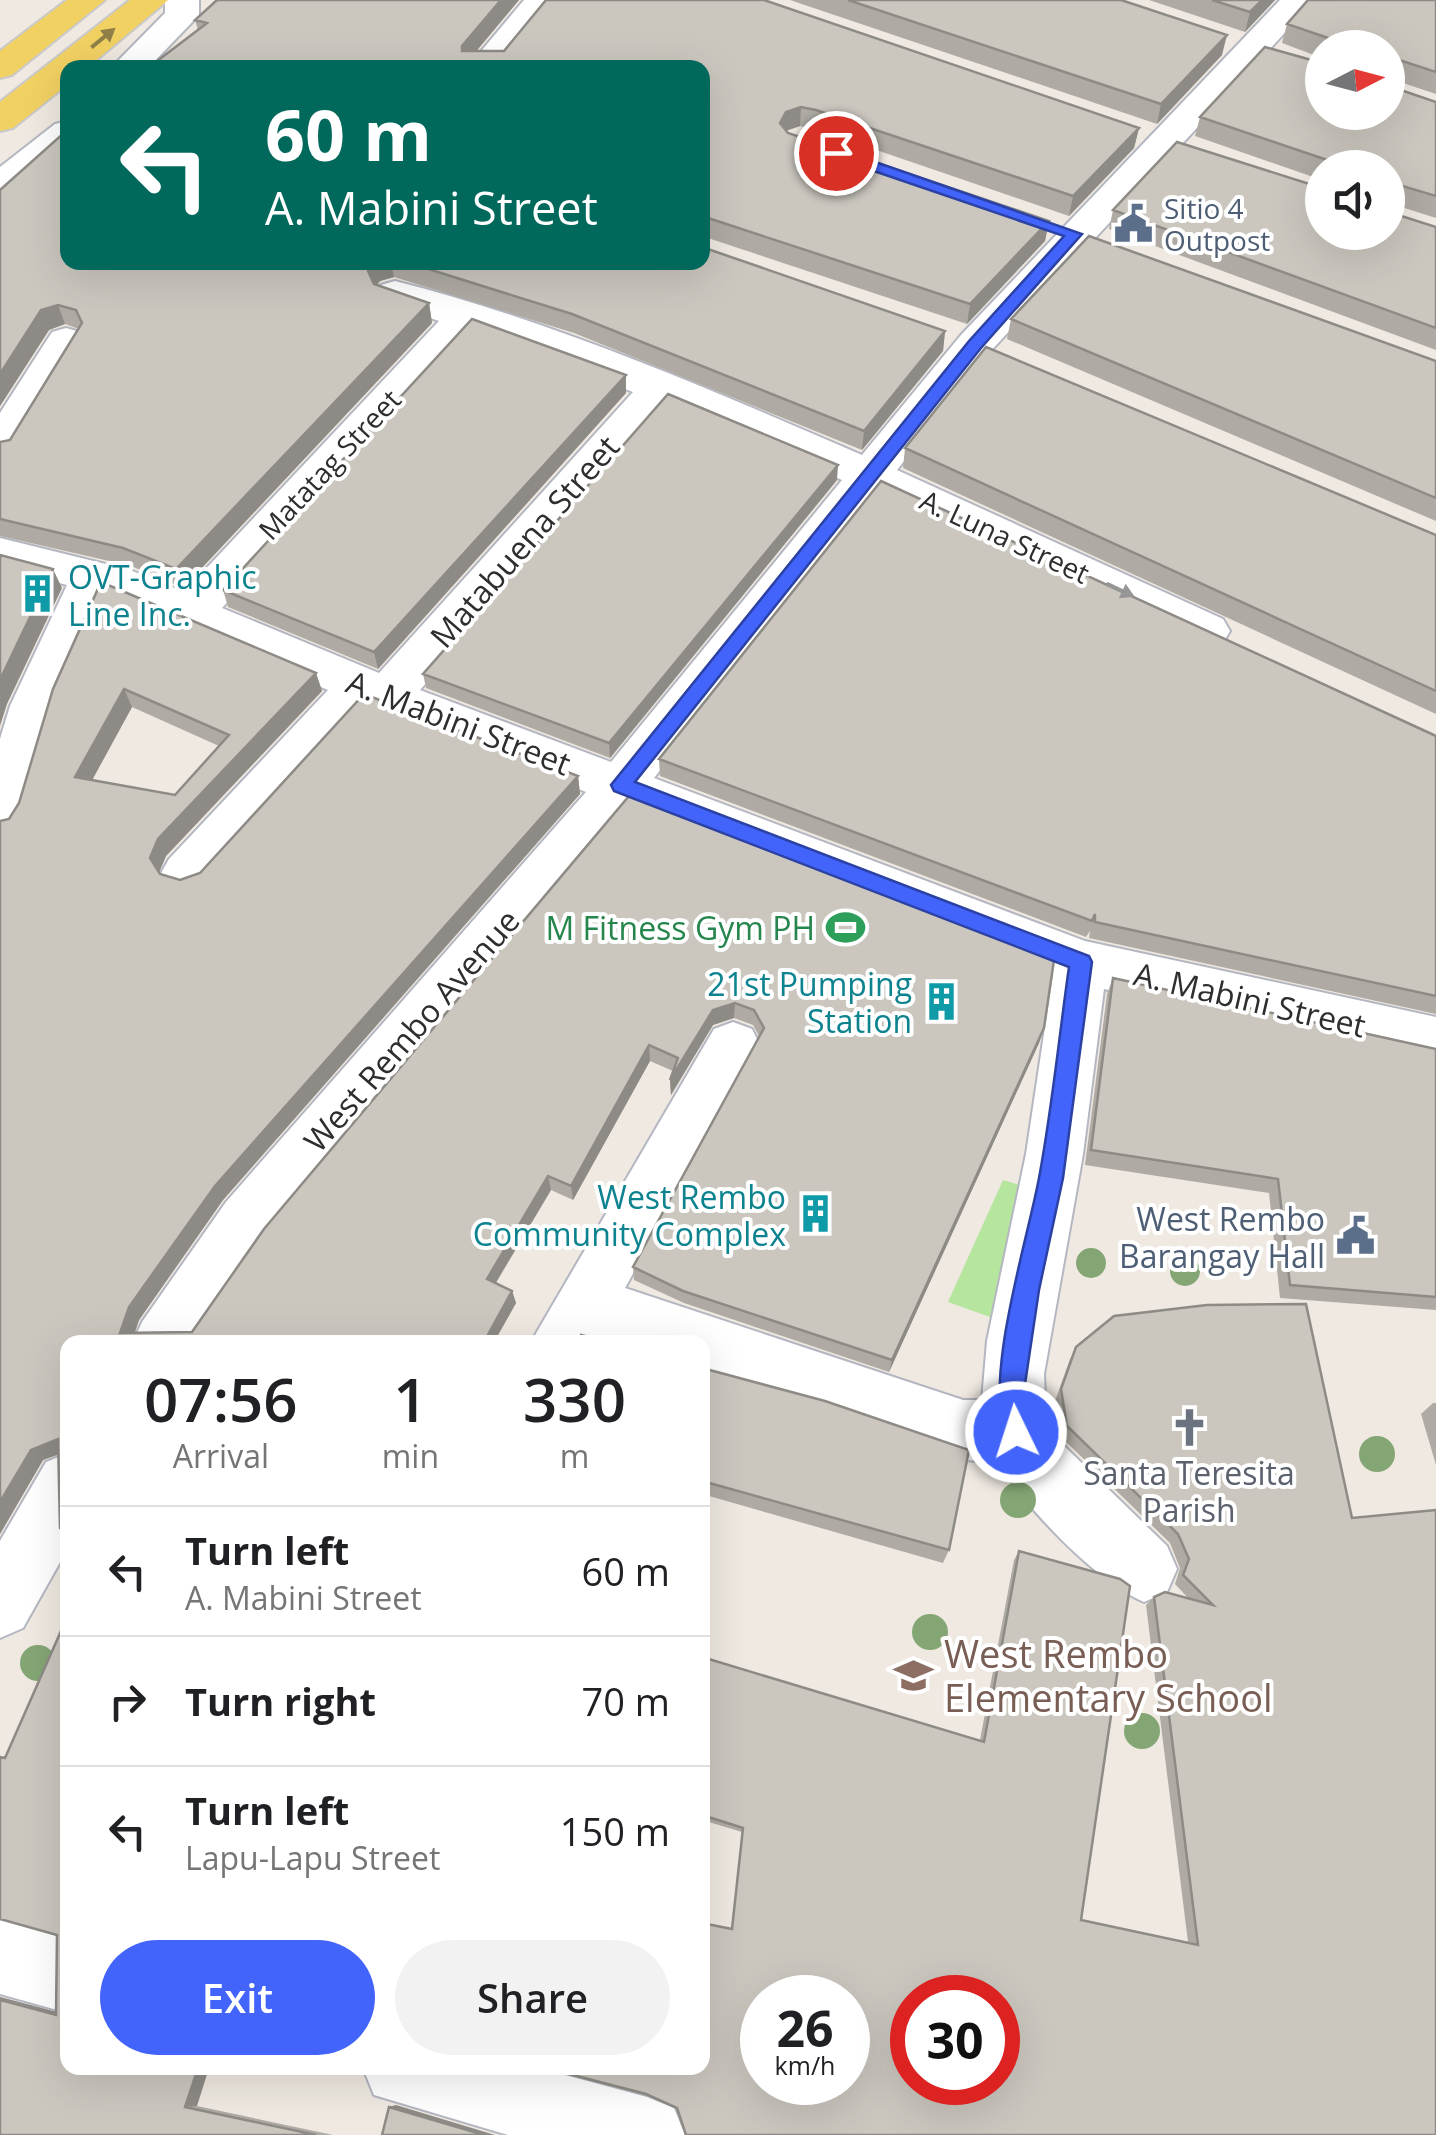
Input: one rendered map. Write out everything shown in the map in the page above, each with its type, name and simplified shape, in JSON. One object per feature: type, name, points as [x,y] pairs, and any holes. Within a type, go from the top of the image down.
[{"type":"main road","points":[[0,68],[88,0]]},
{"type":"main road","points":[[76,60],[151,0]]},
{"type":"main road","points":[[0,120],[60,72]]},
{"type":"street","points":[[136,60],[182,14],[182,0]]},
{"type":"street","points":[[491,60],[542,0]]},
{"type":"street","name":"West Rembo Avenue","points":[[168,1335],[247,1221],[621,785],[974,345],[1074,234],[1298,0]]},
{"type":"street","points":[[0,185],[60,138]]},
{"type":"street","name":"A. Luna Street","points":[[395,293],[660,386],[873,474],[1242,648]]},
{"type":"street","name":"Matatag Street","points":[[191,614],[466,315]]},
{"type":"street","points":[[0,448],[66,341]]},
{"type":"street","name":"Matabuena Street","points":[[187,872],[374,690],[660,386]]},
{"type":"street","name":"A. Mabini Street","points":[[0,553],[94,574],[374,690],[1081,962],[1436,1040]]},
{"type":"street","points":[[0,819],[34,706],[94,574]]},
{"type":"street","points":[[1081,962],[1051,1178],[1026,1290],[1012,1384],[1016,1432],[1061,1490],[1144,1569]]},
{"type":"street","points":[[619,1335],[572,1322],[733,1046]]},
{"type":"street","points":[[710,1360],[962,1430],[1016,1432]]},
{"type":"street","points":[[0,1605],[60,1498]]},
{"type":"street","points":[[0,1957],[60,1974]]},
{"type":"street","points":[[428,2075],[647,2135]]},
{"type":"green space","points":[[1003,1180],[1029,1188],[990,1317],[948,1302]]},
{"type":"building","points":[[217,0],[501,0],[462,46],[462,51],[504,51],[546,0],[764,0],[1139,128],[1073,196],[816,110],[801,107],[786,112],[780,123],[788,133],[1049,221],[970,304],[710,219],[710,60],[158,60],[207,23],[195,20]]},
{"type":"building","points":[[848,0],[1121,0],[1227,35],[1161,104]]},
{"type":"building","points":[[1212,0],[1262,0],[1250,12]]},
{"type":"building","points":[[1308,0],[1436,0],[1436,72],[1405,62],[1405,30],[1305,30],[1287,24]]},
{"type":"building","points":[[1265,47],[1305,58],[1305,130],[1405,130],[1405,91],[1436,102],[1436,196],[1405,187],[1405,150],[1305,153],[1200,117]]},
{"type":"building","points":[[60,137],[60,270],[369,270],[374,284],[429,303],[176,569],[123,548],[0,519],[0,442],[10,440],[82,323],[76,310],[58,305],[41,310],[0,374],[0,190]]},
{"type":"building","points":[[1177,142],[1305,183],[1305,250],[1405,250],[1405,217],[1436,227],[1436,328],[1113,210]]},
{"type":"building","points":[[1089,236],[1436,361],[1436,498],[1011,319]]},
{"type":"building","points":[[710,250],[945,331],[864,431],[572,314],[432,270],[710,270]]},
{"type":"building","points":[[472,319],[626,375],[374,652],[223,590]]},
{"type":"building","points":[[986,347],[1436,535],[1436,691],[905,448]]},
{"type":"building","points":[[668,394],[838,465],[609,743],[423,674]]},
{"type":"building","points":[[881,481],[1436,736],[1436,996],[1095,922],[1095,914],[1092,921],[659,759]]},
{"type":"building","points":[[0,555],[53,569],[0,680]]},
{"type":"building","points":[[101,582],[316,673],[158,839],[150,858],[160,874],[180,880],[200,873],[364,694],[578,776],[215,1186],[129,1307],[120,1333],[192,1332],[264,1229],[629,796],[1054,960],[1044,1028],[892,1360],[683,1291],[633,1267],[764,1028],[754,1010],[735,1003],[713,1010],[670,1080],[678,1058],[649,1045],[571,1186],[548,1176],[487,1279],[512,1291],[488,1335],[60,1335],[60,1528],[58,1439],[31,1450],[0,1502],[0,821],[9,819],[19,803],[53,689]],"holes":[[[124,689],[229,735],[175,795],[75,777]]]},
{"type":"building","points":[[1113,978],[1436,1049],[1436,1297],[1290,1285],[1278,1179],[1091,1150]]},
{"type":"building","points":[[1306,1304],[1352,1518],[1436,1510],[1436,2135],[686,2135],[677,2108],[646,2094],[573,2075],[710,2075],[710,1925],[732,1929],[743,1828],[710,1818],[710,1659],[984,1742],[1019,1551],[1120,1579],[1130,1586],[1081,1920],[1198,1945],[1154,1597],[1165,1592],[1213,1605],[1183,1575],[1189,1559],[1178,1534],[1067,1426],[1061,1389],[1076,1347],[1114,1316],[1207,1305]]},
{"type":"building","points":[[710,1370],[825,1401],[969,1450],[949,1550],[710,1483]]},
{"type":"building","points":[[60,1633],[60,2075],[196,2075],[185,2107],[316,2135],[0,2135],[0,2000],[56,2015],[57,1935],[0,1919],[0,1757],[5,1758]]},
{"type":"building","points":[[389,2107],[484,2135],[382,2135]]},
{"type":"place","name":"Sitio 4 Outpost","points":[[1134,224]]},
{"type":"place","name":"OVT-Graphic Line Inc.","points":[[38,594]]},
{"type":"place","name":"M Fitness Gym PH","points":[[845,927]]},
{"type":"place","name":"21st Pumping Station","points":[[942,1001]]},
{"type":"place","name":"West Rembo Community Complex","points":[[816,1214]]},
{"type":"place","name":"West Rembo Barangay Hall","points":[[1355,1236]]},
{"type":"place","name":"Santa Teresita Parish","points":[[1189,1427]]},
{"type":"place","name":"West Rembo Elementary School","points":[[914,1675]]},
{"type":"route","points":[[836,153],[1074,234],[975,344],[621,785],[1081,962],[1051,1178],[1026,1290],[1012,1384],[1016,1432]]}]
